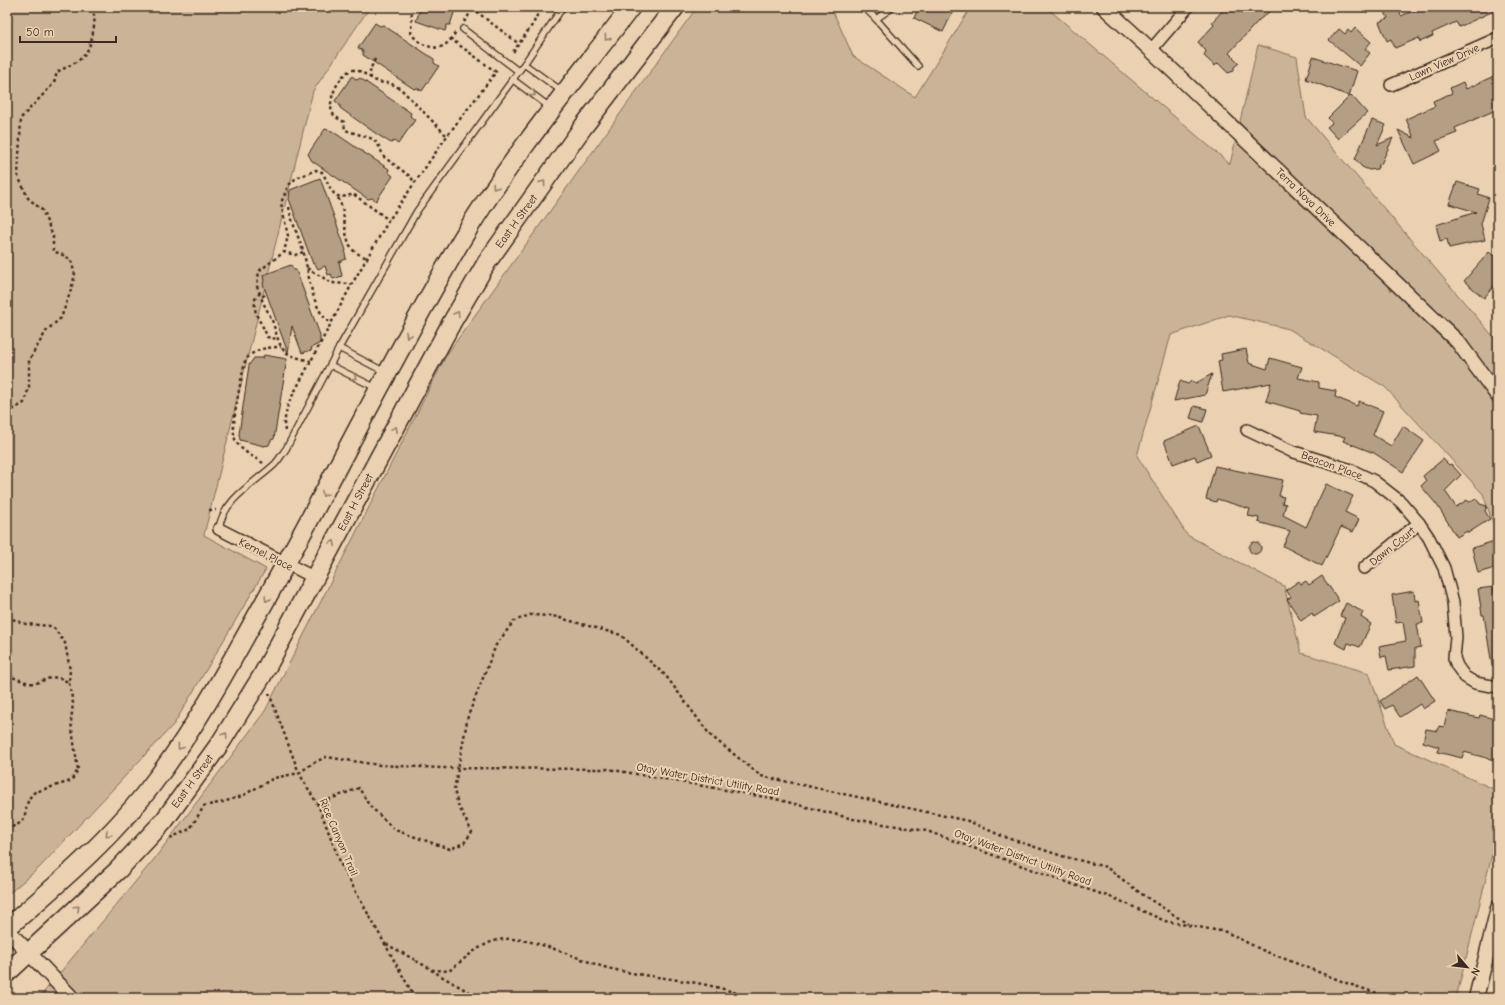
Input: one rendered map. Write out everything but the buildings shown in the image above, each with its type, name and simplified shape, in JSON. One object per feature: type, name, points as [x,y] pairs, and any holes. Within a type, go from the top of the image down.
[{"type":"main road","points":[[7,929],[67,875],[122,820],[153,784],[188,735],[286,565],[387,373],[463,238],[502,176],[631,7]]},
{"type":"main road","name":"East H Street","points":[[7,972],[118,870],[164,821],[221,742],[262,676],[487,262],[583,127],[675,7]]},
{"type":"street","name":"Terra Nova Drive","points":[[1104,7],[1152,50],[1458,342],[1498,396]]},
{"type":"street","points":[[1152,50],[1188,7]]},
{"type":"street","name":"Lawn View Drive","points":[[1390,85],[1498,38]]},
{"type":"street","name":"Beacon Place","points":[[1247,430],[1291,451],[1337,464],[1365,476],[1390,493],[1419,523],[1437,553],[1448,581],[1454,609],[1456,637],[1454,658],[1457,666],[1465,677],[1475,683],[1498,687]]},
{"type":"street","name":"Dawn Court","points":[[1364,568],[1419,523]]},
{"type":"street","name":"Kernel Place","points":[[219,529],[286,565],[315,578]]},
{"type":"street","points":[[1476,998],[1498,908]]},
{"type":"street","points":[[7,929],[72,998]]},
{"type":"lane","points":[[219,529],[220,522],[236,496],[276,463],[286,449],[339,348],[416,210],[524,64],[563,7]]},
{"type":"lane","points":[[864,7],[918,66]]},
{"type":"lane","points":[[876,19],[893,7]]},
{"type":"lane","points":[[463,29],[518,71]]},
{"type":"lane","points":[[524,64],[565,94]]},
{"type":"lane","points":[[512,79],[553,110]]},
{"type":"lane","points":[[339,348],[387,373]]},
{"type":"lane","points":[[330,365],[378,390]]},
{"type":"path","points":[[7,413],[24,403],[29,387],[30,360],[47,330],[60,318],[75,275],[71,260],[53,251],[53,236],[42,210],[28,198],[18,176],[21,118],[54,83],[57,72],[79,60],[88,52],[96,18],[92,7]]},
{"type":"path","points":[[412,7],[411,33],[413,37],[423,44],[439,48],[445,45],[473,8],[519,44]]},
{"type":"path","points":[[513,52],[533,24],[541,7]]},
{"type":"path","points":[[285,432],[286,410],[352,284],[389,220],[447,136],[496,72],[451,39]]},
{"type":"path","points":[[371,78],[370,70],[375,59]]},
{"type":"path","points":[[414,182],[411,177],[384,157],[378,144],[366,136],[345,130],[344,122],[334,116],[332,112],[331,99],[344,74],[348,71],[354,70],[378,82],[390,83],[401,89],[447,136]]},
{"type":"path","points":[[311,361],[293,356],[281,347],[277,339],[273,322],[264,307],[257,286],[259,271],[284,252],[288,236],[280,203],[292,181],[316,170],[322,172],[343,208],[348,236],[353,250],[368,258]]},
{"type":"path","points":[[338,198],[342,199],[353,194],[389,220]]},
{"type":"path","points":[[289,207],[291,221],[303,252],[308,280],[324,320],[331,323]]},
{"type":"path","points":[[284,252],[295,255],[303,252]]},
{"type":"path","points":[[307,268],[315,274],[324,276],[330,283],[352,284]]},
{"type":"path","points":[[260,293],[255,299],[256,316],[262,323],[267,337],[277,339]]},
{"type":"path","points":[[261,297],[265,295]]},
{"type":"path","points":[[263,463],[238,445],[235,440],[234,426],[245,361],[252,353],[268,347],[281,347]]},
{"type":"path","points":[[258,467],[268,458]]},
{"type":"path","points":[[209,510],[218,509]]},
{"type":"path","points":[[317,804],[359,788],[369,805],[395,830],[450,849],[464,843],[472,832],[458,805],[454,790],[468,716],[496,645],[514,621],[530,615],[553,616],[621,635],[666,676],[710,735],[761,776],[968,821],[1002,836],[1062,856],[1106,867],[1143,895],[1190,925]]},
{"type":"path","points":[[7,617],[26,624],[50,626],[54,628],[65,643],[70,670],[68,683],[72,696],[71,722],[78,770],[71,781],[40,790],[31,795],[24,820],[17,825],[7,828]]},
{"type":"path","name":"Rice Canyon Trail","points":[[262,676],[299,773],[317,804],[342,867],[415,998]]},
{"type":"path","points":[[7,678],[18,678],[29,683],[49,677],[56,677],[68,683]]},
{"type":"path","name":"Otay Water District Utility Road","points":[[166,840],[190,829],[204,806],[242,796],[274,778],[299,773],[313,763],[326,757],[379,765],[457,768],[608,769],[776,799],[853,819],[927,831],[1116,899],[1165,921],[1226,932],[1262,950],[1349,984],[1392,998]]},
{"type":"path","points":[[416,961],[433,970],[449,971],[487,942],[505,938],[521,940],[605,967],[728,989],[749,998]]},
{"type":"path","points":[[386,944],[479,998]]},
{"type":"shaded area","points":[[7,7],[370,7],[313,91],[204,535],[266,569],[174,724],[39,868],[7,895]]},
{"type":"shaded area","points":[[697,7],[831,7],[853,56],[915,97],[971,7],[1046,7],[1230,164],[1258,45],[1297,57],[1306,117],[1498,342],[1498,538],[1483,494],[1385,387],[1289,329],[1229,315],[1171,335],[1137,456],[1187,535],[1284,586],[1301,653],[1369,673],[1394,744],[1498,791],[1498,831],[1456,998],[39,998],[155,858],[265,711],[447,354]]}]
